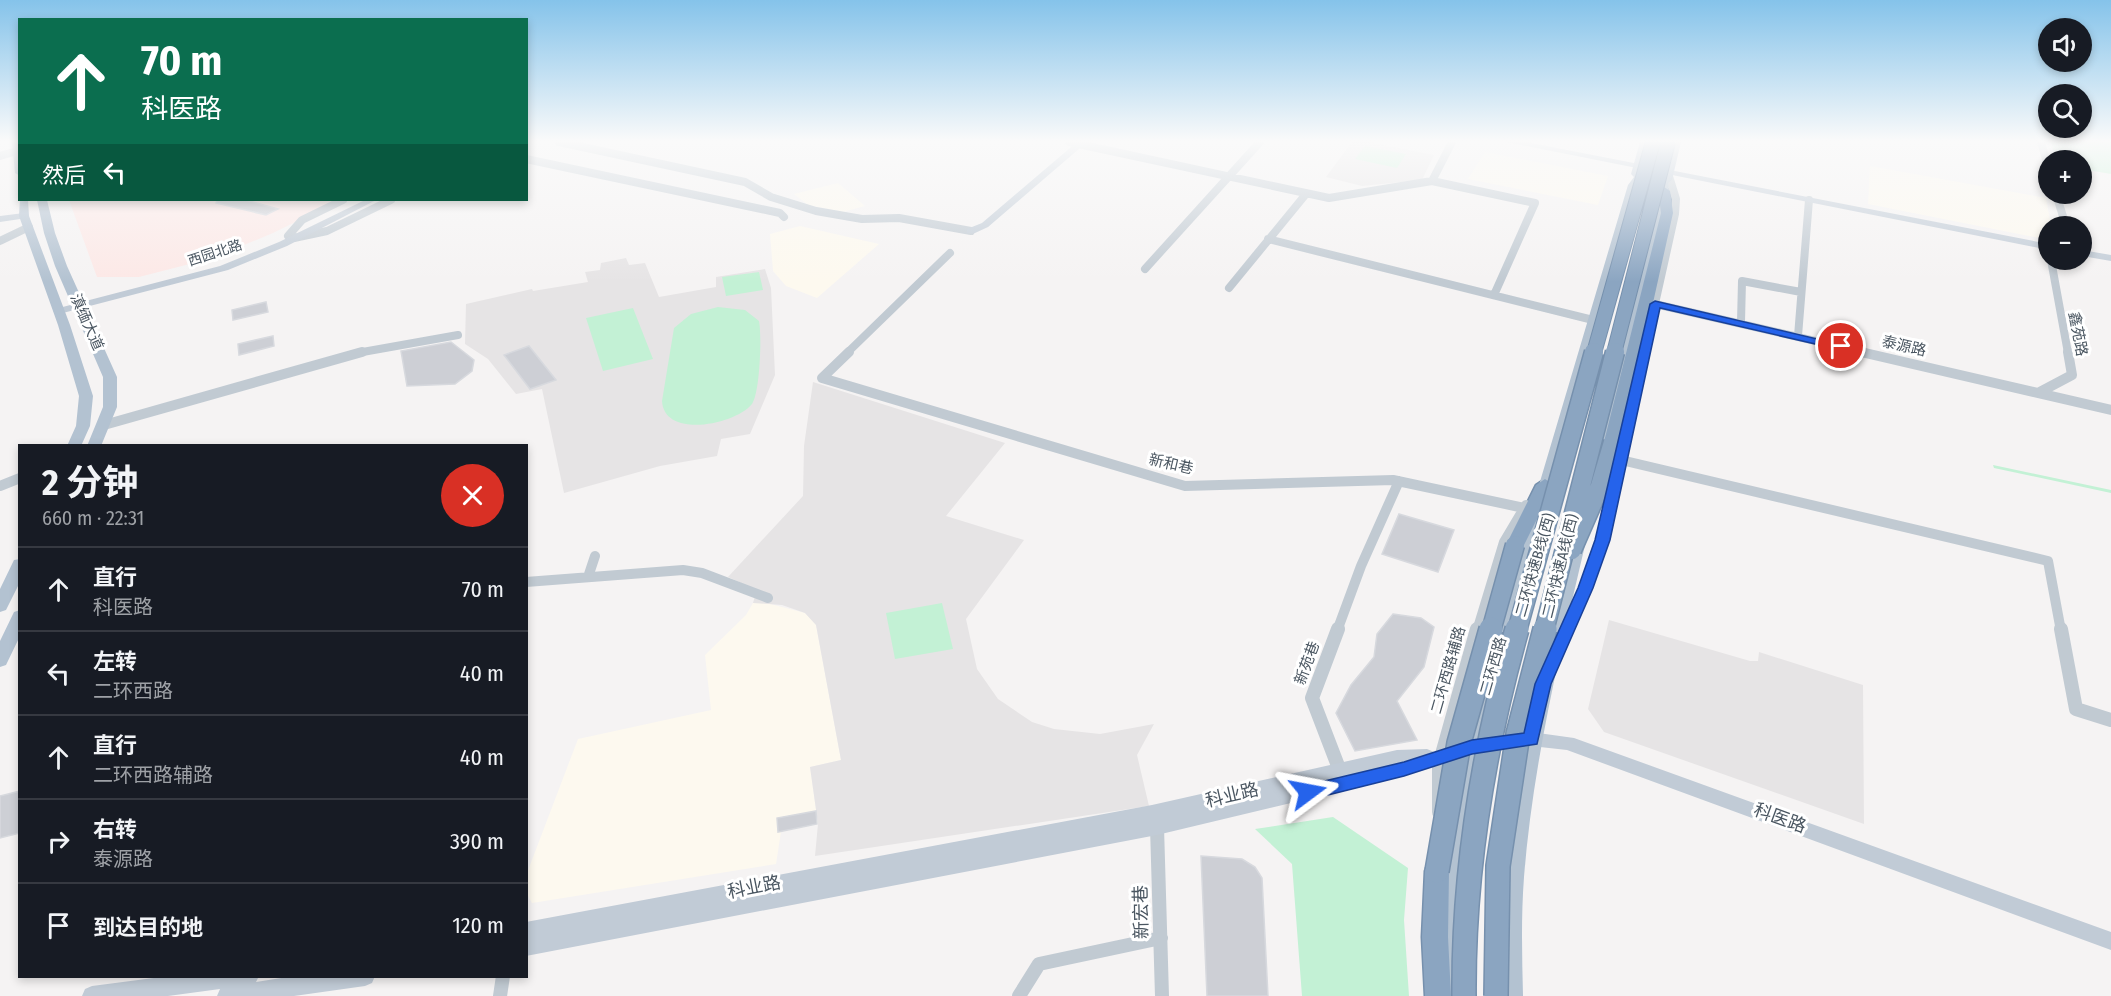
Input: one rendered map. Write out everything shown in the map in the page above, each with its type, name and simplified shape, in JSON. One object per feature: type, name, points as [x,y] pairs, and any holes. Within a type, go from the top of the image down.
[{"type":"highway","name":"二环快速B线(西)","points":[[1464,996],[1467,874],[1476,804],[1491,725],[1652,188]]},
{"type":"highway","name":"二环快速A线(西)","points":[[1496,996],[1496,901],[1504,813],[1520,725],[1654,188]]},
{"type":"highway","points":[[1550,604],[1608,466],[1667,209],[1664,191]]},
{"type":"highway","points":[[1438,996],[1435,905],[1445,813],[1465,717],[1515,545],[1545,485]]},
{"type":"main road","name":"二环西路","points":[[1448,996],[1451,879],[1472,747],[1545,485],[1632,188]]},
{"type":"main road","points":[[1512,996],[1513,870],[1531,739],[1664,191]]},
{"type":"main road","name":"滇缅大道","points":[[23,201],[27,221],[59,309],[86,396],[83,426],[75,444]]},
{"type":"main road","name":"滇缅大道","points":[[42,201],[44,217],[109,376],[112,394],[104,425],[95,444]]},
{"type":"main road","points":[[0,606],[18,568]]},
{"type":"main road","points":[[0,660],[18,620]]},
{"type":"street","points":[[665,188],[780,213],[784,217]]},
{"type":"street","points":[[753,188],[780,200],[863,219],[899,218],[971,231],[985,225],[1028,188]]},
{"type":"street","points":[[1145,268],[1219,188]]},
{"type":"street","points":[[1284,188],[1329,198],[1387,188]]},
{"type":"street","points":[[1467,188],[1534,203],[1494,295]]},
{"type":"street","points":[[1543,684],[1597,557],[1621,460],[1676,211],[1673,188]]},
{"type":"street","points":[[1771,188],[1809,200],[2038,245]]},
{"type":"street","points":[[1800,188],[2038,244]]},
{"type":"street","points":[[1229,288],[1306,194]]},
{"type":"street","points":[[1798,336],[1809,200]]},
{"type":"street","points":[[291,237],[302,220],[341,201]]},
{"type":"street","name":"西园北路","points":[[322,222],[360,201]]},
{"type":"street","name":"西园北路","points":[[59,309],[216,270],[369,201]]},
{"type":"street","points":[[291,237],[327,231],[389,201]]},
{"type":"street","points":[[0,219],[27,221]]},
{"type":"street","points":[[0,241],[27,221]]},
{"type":"street","points":[[1268,239],[1593,320]]},
{"type":"street","points":[[2092,253],[2111,256]]},
{"type":"street","name":"新和巷","points":[[950,254],[822,378],[1185,486],[1399,481],[1524,508]]},
{"type":"street","name":"鑫苑路","points":[[2038,393],[2072,375],[2053,270]]},
{"type":"street","points":[[1742,322],[1742,281],[1801,292]]},
{"type":"street","name":"泰源路","points":[[1655,304],[1742,322],[2111,410]]},
{"type":"street","points":[[104,425],[356,353],[458,334]]},
{"type":"street","points":[[1621,460],[2048,561],[2076,709],[2111,720]]},
{"type":"street","points":[[0,486],[18,479]]},
{"type":"street","name":"新苑巷","points":[[1340,771],[1312,698],[1361,566],[1399,481]]},
{"type":"street","name":"二环西路辅路","points":[[1451,879],[1438,805],[1438,774],[1442,755],[1462,677],[1504,542],[1524,508],[1545,485]]},
{"type":"street","points":[[588,577],[595,556]]},
{"type":"street","points":[[528,582],[683,570],[702,573],[768,598]]},
{"type":"street","name":"科医路","points":[[1442,755],[1472,747],[1531,739],[1568,743],[1821,833],[2111,941]]},
{"type":"street","name":"科业路","points":[[528,931],[1152,813],[1397,757],[1442,755]]},
{"type":"street","name":"科业路","points":[[528,947],[1157,827],[1394,772],[1442,755]]},
{"type":"street","name":"新宏巷","points":[[1157,827],[1162,996]]},
{"type":"street","points":[[1019,996],[1039,964],[1161,938]]},
{"type":"street","points":[[92,996],[233,978]]},
{"type":"street","points":[[227,996],[351,978]]},
{"type":"street","points":[[500,996],[503,978]]},
{"type":"shaded area","points":[[816,188],[844,188],[865,206],[843,212],[808,205],[794,194]]},
{"type":"shaded area","points":[[1515,188],[1604,188],[1598,205]]},
{"type":"shaded area","points":[[1869,188],[1994,188],[2038,197],[2038,204],[2047,204],[2049,216],[2038,216],[2038,238],[1868,204]]},
{"type":"shaded area","points":[[69,201],[338,201],[273,233],[213,258],[139,277],[97,277]]},
{"type":"shaded area","points":[[800,226],[879,244],[817,298],[786,286],[773,271],[770,234]]},
{"type":"shaded area","points":[[626,258],[629,265],[645,263],[659,297],[716,287],[716,277],[765,269],[771,288],[775,375],[750,434],[721,439],[717,456],[660,466],[564,493],[542,389],[516,394],[488,359],[465,344],[466,304],[532,289],[533,291],[588,282],[585,272],[600,270],[601,263]]},
{"type":"shaded area","points":[[813,382],[1005,443],[946,516],[1024,540],[966,619],[977,669],[998,699],[1032,722],[1054,729],[1100,734],[1154,724],[1137,755],[1149,806],[815,856],[818,824],[810,767],[841,760],[816,625],[805,613],[782,605],[753,603],[757,590],[728,577],[803,496],[804,446]]},
{"type":"shaded area","points":[[763,602],[805,613],[816,625],[841,760],[810,767],[818,824],[781,832],[776,864],[532,903],[528,896],[528,870],[578,739],[711,710],[705,655],[746,615],[753,603]]},
{"type":"shaded area","points":[[1609,620],[1750,661],[1758,661],[1759,652],[1863,685],[1864,824],[1604,732],[1588,709]]},
{"type":"green space","points":[[759,272],[763,290],[726,296],[722,277]]},
{"type":"green space","points":[[718,307],[745,310],[759,321],[760,364],[755,398],[752,404],[731,418],[701,425],[687,424],[675,420],[666,413],[662,401],[674,328],[691,314]]},
{"type":"green space","points":[[633,308],[653,359],[603,371],[586,318]]},
{"type":"green space","points":[[1993,465],[2111,490],[2111,493],[1994,468]]},
{"type":"green space","points":[[942,603],[953,649],[895,659],[886,613]]},
{"type":"green space","points":[[1333,817],[1408,868],[1404,920],[1409,996],[1302,996],[1292,864],[1255,829]]},
{"type":"building","points":[[217,201],[250,201],[278,209],[266,215],[216,203]]},
{"type":"building","points":[[266,302],[268,312],[233,320],[232,310]]},
{"type":"building","points":[[273,336],[274,346],[239,355],[238,344]]},
{"type":"building","points":[[451,342],[474,360],[472,371],[455,384],[407,386],[401,351]]},
{"type":"building","points":[[529,346],[556,380],[530,389],[504,355]]},
{"type":"building","points":[[1399,514],[1454,530],[1438,572],[1382,554]]},
{"type":"building","points":[[1393,614],[1421,618],[1434,627],[1424,667],[1397,701],[1417,740],[1355,751],[1336,713],[1351,685],[1374,657],[1377,634]]},
{"type":"building","points":[[18,792],[18,834],[0,838],[0,796]]},
{"type":"building","points":[[816,811],[817,824],[778,832],[777,818]]},
{"type":"building","points":[[1201,856],[1242,859],[1255,867],[1262,878],[1268,996],[1207,996]]},
{"type":"route","points":[[1308,792],[1404,769],[1472,747],[1531,739],[1543,684],[1585,588],[1603,540],[1655,304],[1841,346]]}]
